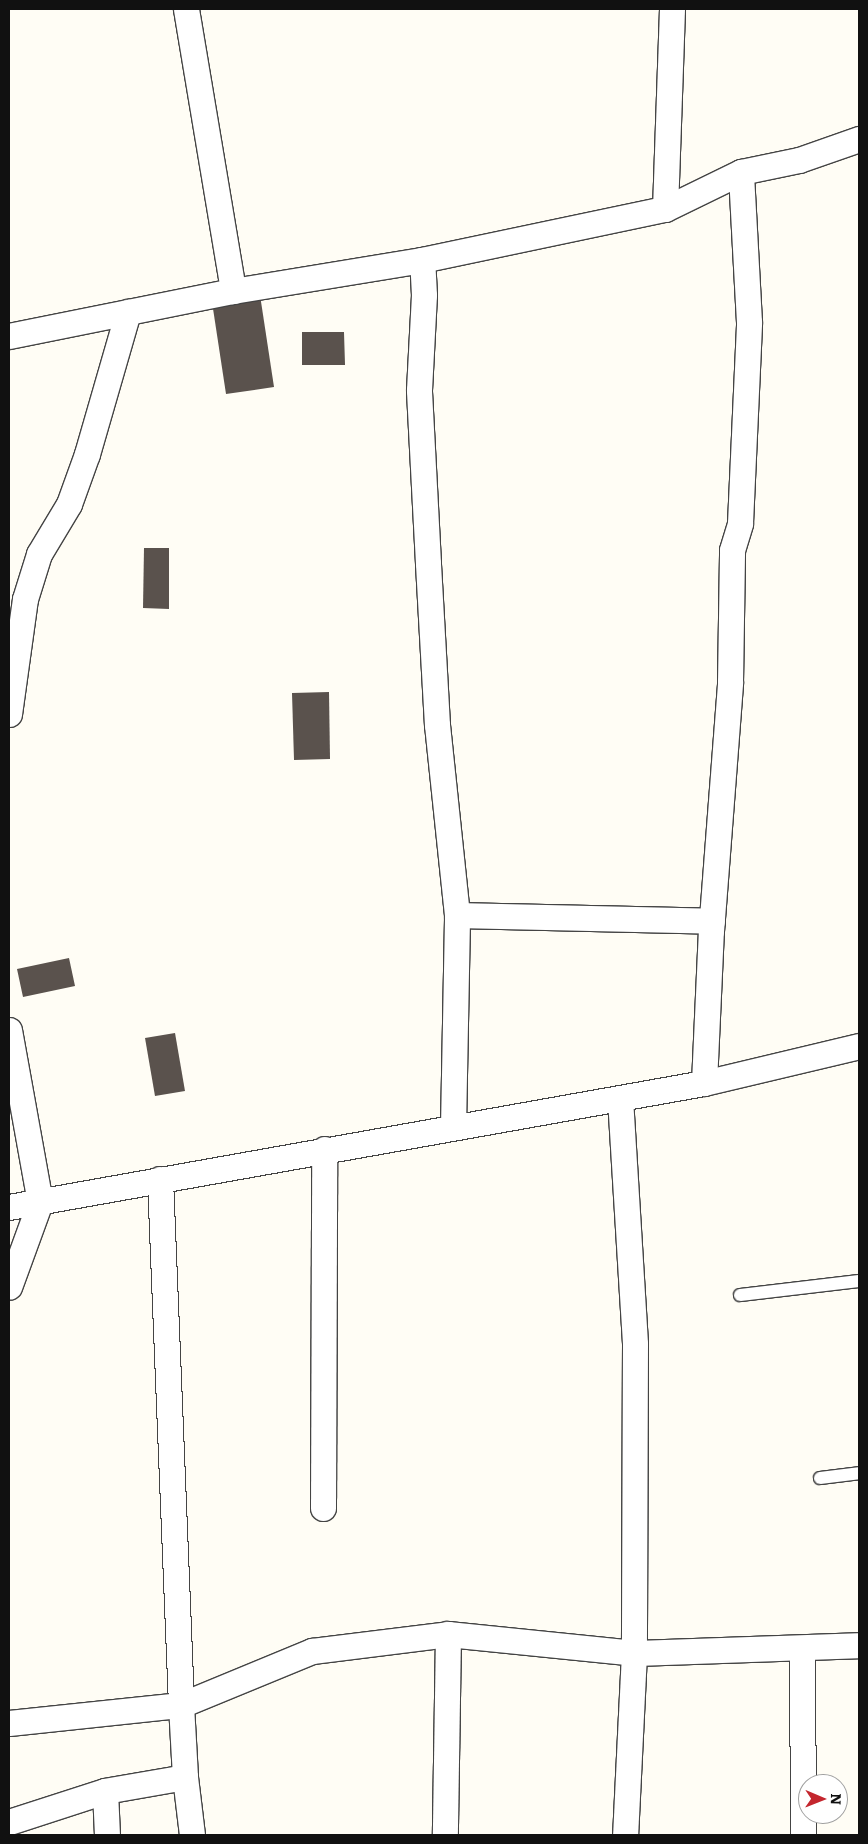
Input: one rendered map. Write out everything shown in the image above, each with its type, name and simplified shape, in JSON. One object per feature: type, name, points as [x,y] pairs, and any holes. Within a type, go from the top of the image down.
[{"type":"street","points":[[186,9],[233,291]]},
{"type":"street","points":[[665,209],[672,9]]},
{"type":"street","points":[[9,336],[233,291],[422,260],[665,209],[741,172],[800,160],[859,140]]},
{"type":"street","points":[[704,1083],[712,921],[730,682],[732,550],[740,524],[749,322],[741,172]]},
{"type":"street","points":[[422,260],[424,295],[419,390],[437,725],[456,915],[453,1127]]},
{"type":"street","points":[[9,714],[24,599],[38,554],[69,504],[87,454],[128,312]]},
{"type":"street","points":[[456,915],[712,921]]},
{"type":"street","points":[[9,1030],[40,1202],[9,1287]]},
{"type":"street","points":[[9,1207],[324,1149],[704,1083],[859,1046]]},
{"type":"street","points":[[620,1098],[635,1344],[634,1653],[625,1835]]},
{"type":"street","points":[[323,1508],[324,1149]]},
{"type":"street","points":[[160,1179],[181,1704],[185,1777],[192,1835]]},
{"type":"street","points":[[445,1835],[448,1634]]},
{"type":"street","points":[[9,1723],[181,1704],[312,1651],[448,1634],[634,1653],[859,1646]]},
{"type":"street","points":[[802,1648],[803,1835]]},
{"type":"street","points":[[9,1822],[105,1791],[185,1777]]},
{"type":"street","points":[[105,1791],[107,1835]]},
{"type":"lane","points":[[740,1295],[859,1281]]},
{"type":"lane","points":[[820,1478],[859,1473]]},
{"type":"building","points":[[260,295],[274,387],[226,394],[212,302]]},
{"type":"building","points":[[302,332],[344,332],[345,365],[302,365]]},
{"type":"building","points":[[144,548],[169,548],[169,609],[143,608]]},
{"type":"building","points":[[329,692],[330,759],[294,760],[292,693]]},
{"type":"building","points":[[69,958],[75,986],[23,997],[17,969]]},
{"type":"building","points":[[175,1033],[185,1091],[155,1096],[145,1038]]}]
